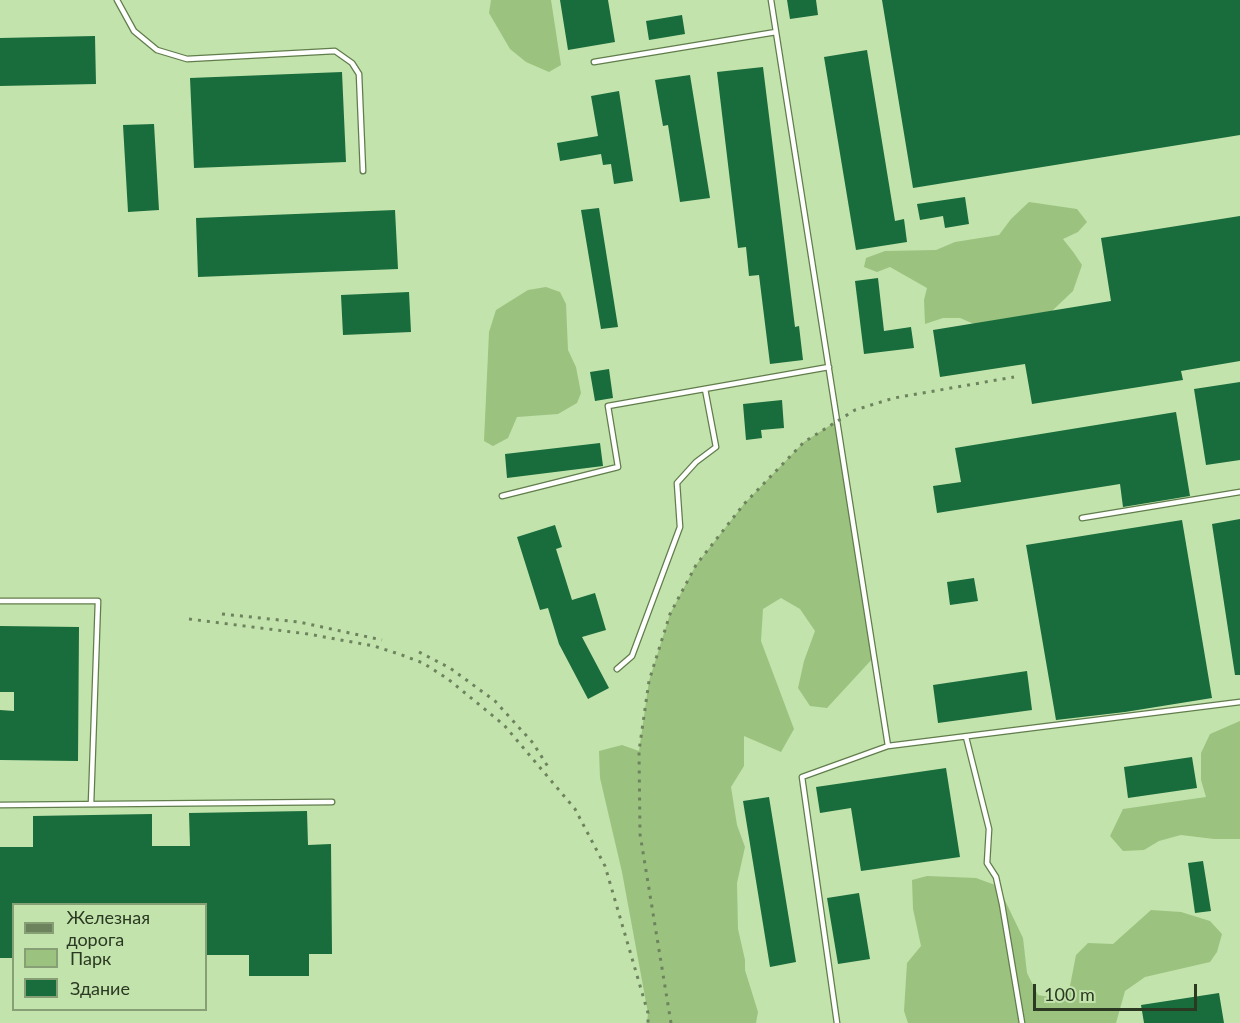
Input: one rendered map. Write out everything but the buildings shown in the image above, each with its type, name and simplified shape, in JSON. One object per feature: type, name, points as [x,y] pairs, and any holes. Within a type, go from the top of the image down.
[{"type":"lane","points":[[117,0],[134,31],[157,50],[187,59],[334,51],[352,63],[359,74],[363,171]]},
{"type":"lane","points":[[771,0],[888,746]]},
{"type":"lane","points":[[594,62],[776,32]]},
{"type":"lane","points":[[502,496],[618,467],[608,406],[829,367]]},
{"type":"lane","points":[[617,669],[632,656],[680,527],[677,483],[696,462],[716,447],[705,389]]},
{"type":"lane","points":[[1082,518],[1240,492]]},
{"type":"lane","points":[[0,600],[98,601],[91,804]]},
{"type":"lane","points":[[837,1023],[802,777],[888,746],[1240,702]]},
{"type":"lane","points":[[966,737],[989,829],[987,863],[996,877],[1002,904],[1022,1023]]},
{"type":"lane","points":[[0,805],[332,802]]},
{"type":"green space","points":[[491,0],[551,0],[561,65],[549,72],[526,62],[510,49],[489,13]]},
{"type":"green space","points":[[1029,202],[1077,209],[1087,222],[1078,232],[1063,239],[1082,265],[1073,291],[1052,311],[974,324],[960,318],[943,318],[925,324],[924,300],[927,288],[890,267],[877,272],[864,267],[866,258],[885,251],[936,250],[955,242],[999,235],[1011,219]]},
{"type":"green space","points":[[546,287],[560,292],[566,304],[568,350],[576,367],[581,393],[577,403],[558,414],[517,417],[508,438],[493,446],[484,441],[489,332],[496,310],[528,290]]},
{"type":"green space","points":[[837,421],[874,657],[827,708],[810,706],[798,688],[804,661],[815,631],[800,609],[781,598],[763,609],[761,641],[794,729],[781,752],[744,736],[744,766],[731,787],[737,825],[745,847],[737,883],[738,929],[745,970],[758,1012],[756,1023],[647,1023],[648,1013],[622,872],[600,778],[599,751],[622,745],[639,751],[649,681],[670,614],[696,565],[744,504],[804,442]]},
{"type":"green space","points":[[1240,721],[1240,839],[1181,835],[1159,841],[1144,850],[1123,851],[1110,836],[1123,809],[1206,797],[1201,780],[1201,753],[1210,734]]},
{"type":"green space","points":[[927,876],[976,878],[998,886],[1023,938],[1027,973],[1038,995],[1060,999],[1070,986],[1076,955],[1088,943],[1113,944],[1151,910],[1181,912],[1210,921],[1222,934],[1217,952],[1210,962],[1145,977],[1125,991],[1116,1023],[908,1023],[904,1011],[907,963],[921,946],[913,909],[912,880]]},
{"type":"railway","points":[[671,1023],[640,834],[639,751],[649,681],[670,614],[696,565],[744,504],[804,442],[855,410],[894,398],[1014,377]]},
{"type":"railway","points":[[222,614],[299,622],[382,640]]},
{"type":"railway","points":[[189,619],[308,634],[374,646],[399,654],[423,663],[448,679],[504,725],[575,809],[605,866],[648,1013],[648,1023]]},
{"type":"railway","points":[[419,652],[450,668],[495,701],[533,743],[550,770]]}]
